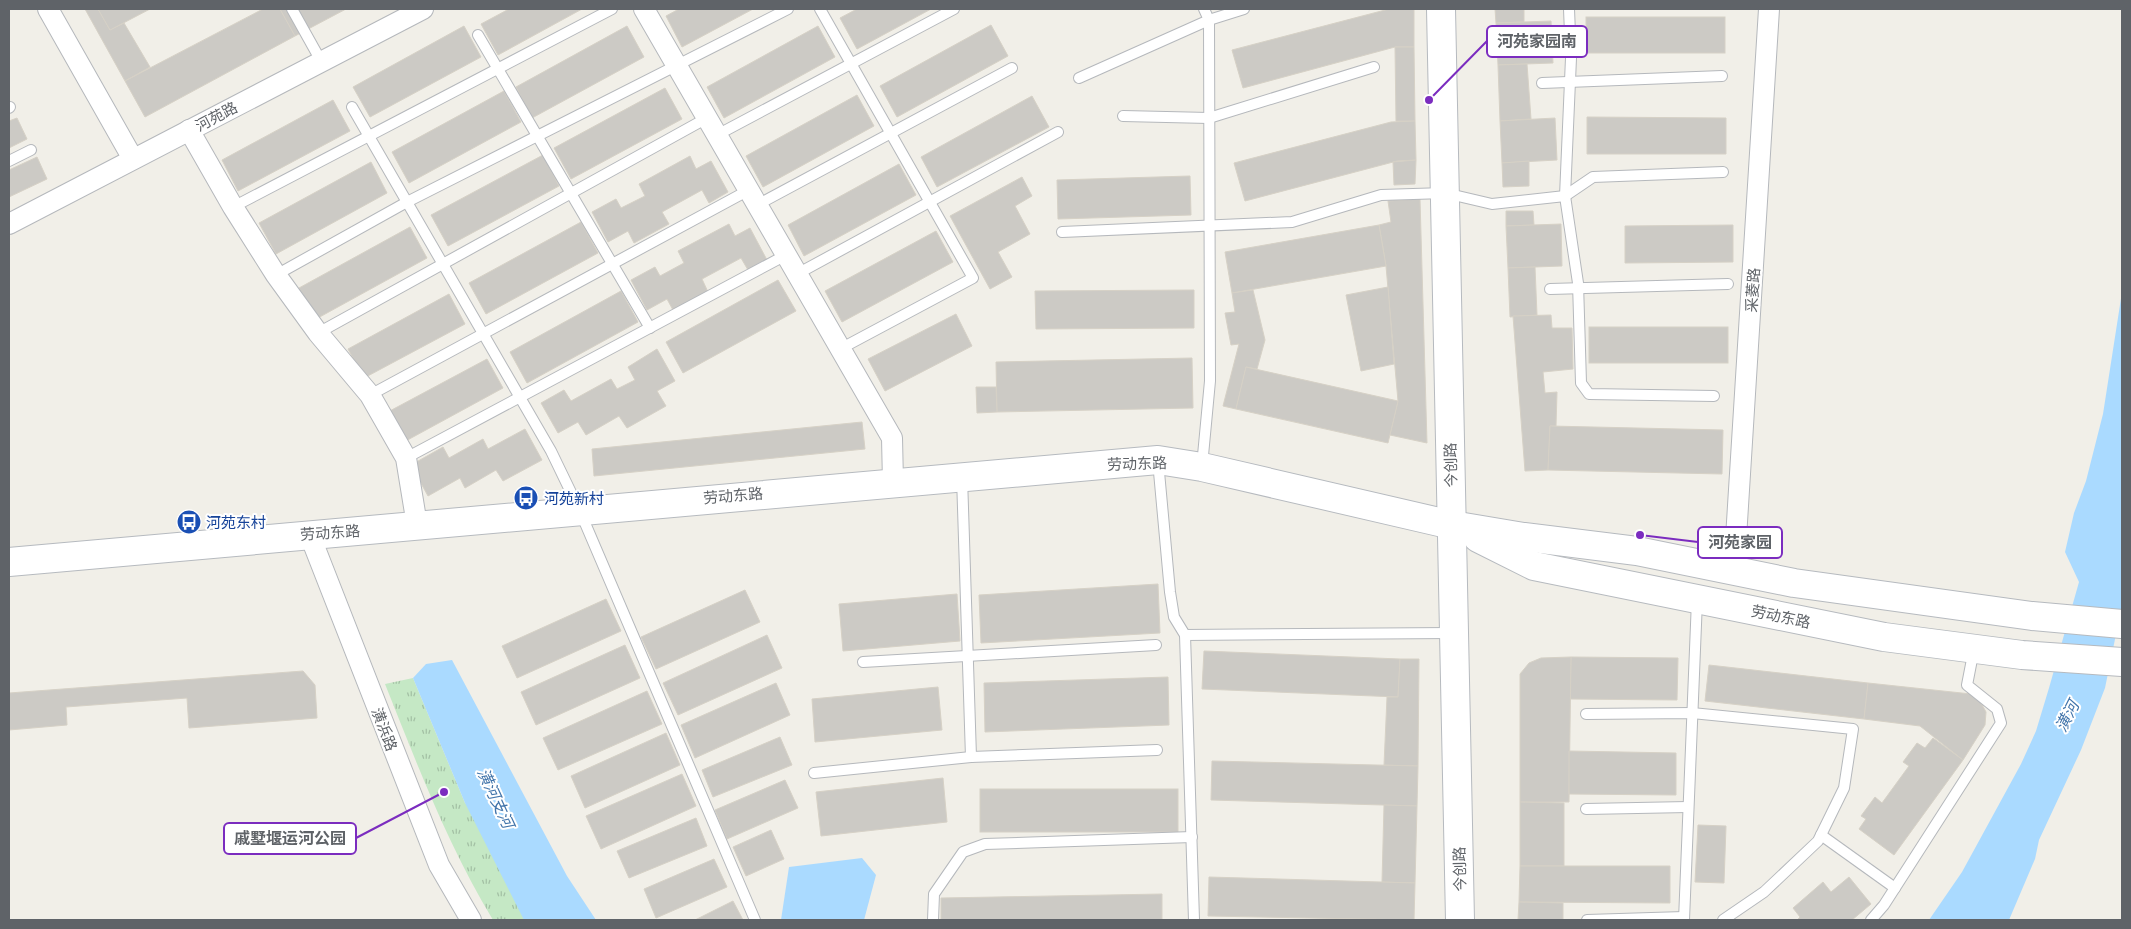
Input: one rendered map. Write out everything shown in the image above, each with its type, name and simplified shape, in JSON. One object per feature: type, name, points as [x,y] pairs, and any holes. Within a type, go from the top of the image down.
[{"type":"main road","name":"今创路","points":[[1441,9],[1460,920]]},
{"type":"main road","name":"劳动东路","points":[[9,562],[308,533],[1158,460],[1202,467],[1452,525],[1637,551],[1794,582],[2032,616],[2122,624]]},
{"type":"main road","name":"劳动东路","points":[[1452,525],[1534,566],[1884,637],[2022,654],[2122,662]]},
{"type":"street","points":[[48,9],[133,159]]},
{"type":"street","name":"河苑路","points":[[9,224],[422,9]]},
{"type":"street","points":[[644,9],[892,438],[893,482]]},
{"type":"street","name":"采菱路","points":[[1734,570],[1769,9]]},
{"type":"street","points":[[188,130],[276,275],[318,333],[370,395],[406,458],[417,525]]},
{"type":"street","name":"潢浜路","points":[[308,533],[439,865],[470,920]]},
{"type":"lane","points":[[292,9],[320,61]]},
{"type":"lane","points":[[233,207],[612,9]]},
{"type":"lane","points":[[276,275],[407,202],[788,9]]},
{"type":"lane","points":[[820,9],[973,278],[840,349]]},
{"type":"lane","points":[[717,135],[954,9]]},
{"type":"lane","points":[[1202,467],[1210,381],[1208,20],[1204,9]]},
{"type":"lane","points":[[1080,78],[1208,20],[1244,9]]},
{"type":"lane","points":[[1569,9],[1570,82],[1565,196],[1578,288],[1581,383],[1589,394],[1714,396]]},
{"type":"lane","points":[[478,35],[650,328]]},
{"type":"lane","points":[[1123,116],[1209,118],[1374,67]]},
{"type":"lane","points":[[370,395],[612,264],[891,132],[1012,68]]},
{"type":"lane","points":[[1542,83],[1722,76]]},
{"type":"lane","points":[[352,107],[552,451],[579,509],[755,920]]},
{"type":"lane","points":[[318,333],[707,118]]},
{"type":"lane","points":[[797,274],[1058,132]]},
{"type":"lane","points":[[9,161],[32,150]]},
{"type":"lane","points":[[1062,232],[1292,222],[1381,195],[1445,193],[1492,204],[1565,196],[1592,177],[1723,172]]},
{"type":"lane","points":[[406,458],[786,255]]},
{"type":"lane","points":[[1550,289],[1728,284]]},
{"type":"lane","points":[[1158,460],[1170,592],[1174,617],[1185,635],[1194,920]]},
{"type":"lane","points":[[962,476],[971,757]]},
{"type":"lane","points":[[1587,920],[1684,918],[1697,599]]},
{"type":"lane","points":[[1185,635],[1453,632]]},
{"type":"lane","points":[[863,662],[1156,645]]},
{"type":"lane","points":[[1871,920],[1884,905],[2000,723],[1997,709],[1967,684],[1974,648]]},
{"type":"lane","points":[[1586,714],[1692,713],[1853,729],[1844,788],[1818,841],[1764,892],[1723,920]]},
{"type":"lane","points":[[814,773],[971,757],[1157,750]]},
{"type":"lane","points":[[1586,809],[1688,807]]},
{"type":"lane","points":[[1821,835],[1895,888]]},
{"type":"lane","points":[[933,920],[934,894],[963,852],[985,844],[1192,837]]},
{"type":"green space","points":[[413,678],[465,803],[596,920],[493,920],[447,834],[385,684]]},
{"type":"water","name":"潢河","points":[[2122,292],[2122,605],[2105,688],[2081,750],[2039,840],[2035,859],[2009,920],[1929,920],[1962,872],[2021,764],[2036,731],[2079,582],[2065,552],[2074,513],[2086,481],[2103,414]]},
{"type":"water","name":"潢河支河","points":[[452,660],[567,876],[596,920],[524,920],[465,803],[413,678],[426,664]]},
{"type":"water","points":[[862,858],[876,875],[864,920],[781,920],[789,867]]},
{"type":"building","points":[[85,9],[98,9],[110,30],[124,23],[150,67],[125,81]]},
{"type":"building","points":[[98,9],[150,9],[110,30]]},
{"type":"building","points":[[263,9],[280,9],[295,36],[145,117],[125,81]]},
{"type":"building","points":[[280,9],[346,9],[295,36]]},
{"type":"building","points":[[509,9],[582,9],[498,55],[481,24]]},
{"type":"building","points":[[679,9],[753,9],[682,47],[666,16]]},
{"type":"building","points":[[857,9],[931,9],[857,49],[840,18]]},
{"type":"building","points":[[1389,9],[1414,9],[1414,47],[1395,47],[1243,88],[1232,50]]},
{"type":"building","points":[[1495,9],[1524,9],[1524,22],[1496,23]]},
{"type":"building","points":[[1586,17],[1725,17],[1725,53],[1586,53]]},
{"type":"building","points":[[1551,21],[1553,63],[1498,65],[1496,23]]},
{"type":"building","points":[[991,25],[1008,56],[897,117],[880,86]]},
{"type":"building","points":[[464,26],[481,57],[370,117],[353,87]]},
{"type":"building","points":[[627,26],[644,57],[532,118],[516,87]]},
{"type":"building","points":[[818,26],[835,57],[724,118],[707,87]]},
{"type":"building","points":[[1395,47],[1414,47],[1415,121],[1396,121]]},
{"type":"building","points":[[1527,64],[1531,119],[1500,121],[1498,65]]},
{"type":"building","points":[[665,88],[682,119],[571,179],[554,148]]},
{"type":"building","points":[[504,91],[521,122],[409,183],[392,152]]},
{"type":"building","points":[[857,95],[874,126],[763,187],[746,156]]},
{"type":"building","points":[[1032,96],[1049,127],[937,187],[921,157]]},
{"type":"building","points":[[333,100],[350,131],[238,191],[222,160]]},
{"type":"building","points":[[1587,117],[1726,118],[1726,154],[1587,154]]},
{"type":"building","points":[[17,118],[27,139],[9,148],[9,121]]},
{"type":"building","points":[[1555,118],[1557,160],[1502,163],[1500,121]]},
{"type":"building","points":[[1415,121],[1416,160],[1397,161],[1245,201],[1234,163],[1391,122]]},
{"type":"building","points":[[543,155],[559,186],[448,246],[431,215]]},
{"type":"building","points":[[690,156],[696,169],[711,161],[728,192],[709,203],[702,190],[662,212],[669,224],[634,243],[628,231],[608,242],[592,212],[616,199],[621,208],[645,196],[639,184]]},
{"type":"building","points":[[37,157],[47,179],[9,197],[9,170]]},
{"type":"building","points":[[1416,160],[1415,184],[1394,185],[1393,162]]},
{"type":"building","points":[[1529,161],[1529,186],[1503,187],[1502,163]]},
{"type":"building","points":[[371,162],[387,193],[276,254],[259,223]]},
{"type":"building","points":[[899,164],[916,195],[804,256],[788,225]]},
{"type":"building","points":[[1190,176],[1191,215],[1058,219],[1057,180]]},
{"type":"building","points":[[1022,177],[1032,196],[1015,206],[1030,234],[998,252],[1012,277],[990,289],[950,216]]},
{"type":"building","points":[[1420,199],[1427,443],[1390,435],[1398,401],[1386,266],[1379,225],[1391,222],[1388,201]]},
{"type":"building","points":[[1506,211],[1533,211],[1534,225],[1506,226]]},
{"type":"building","points":[[581,222],[598,253],[486,314],[469,283]]},
{"type":"building","points":[[729,224],[735,236],[750,228],[767,260],[748,270],[741,258],[702,279],[708,292],[673,310],[667,299],[647,310],[631,280],[655,267],[660,276],[684,263],[678,251]]},
{"type":"building","points":[[1561,224],[1562,266],[1508,268],[1506,226]]},
{"type":"building","points":[[1379,225],[1386,266],[1232,293],[1225,252]]},
{"type":"building","points":[[1733,225],[1733,262],[1625,263],[1625,226]]},
{"type":"building","points":[[410,227],[427,258],[316,319],[299,288]]},
{"type":"building","points":[[936,231],[953,262],[842,322],[825,291]]},
{"type":"building","points":[[1535,267],[1537,315],[1510,317],[1508,268]]},
{"type":"building","points":[[778,280],[796,311],[683,373],[666,342]]},
{"type":"building","points":[[1388,287],[1394,364],[1361,371],[1346,295]]},
{"type":"building","points":[[1194,290],[1194,328],[1036,329],[1035,291]]},
{"type":"building","points":[[1253,290],[1265,340],[1257,369],[1246,367],[1236,409],[1223,406],[1239,344],[1231,345],[1225,313],[1235,312],[1232,293]]},
{"type":"building","points":[[621,291],[638,322],[527,383],[510,352]]},
{"type":"building","points":[[449,294],[465,324],[364,378],[348,349]]},
{"type":"building","points":[[956,314],[972,346],[885,391],[868,359]]},
{"type":"building","points":[[1551,315],[1552,328],[1572,328],[1573,369],[1543,372],[1545,393],[1557,392],[1556,426],[1550,426],[1548,470],[1525,471],[1513,316]]},
{"type":"building","points":[[1589,327],[1728,327],[1728,363],[1589,363]]},
{"type":"building","points":[[657,349],[675,381],[657,391],[666,406],[627,428],[619,416],[586,435],[578,422],[558,433],[541,403],[564,390],[571,401],[611,379],[617,389],[635,380],[628,367]]},
{"type":"building","points":[[1192,358],[1193,408],[997,412],[996,362]]},
{"type":"building","points":[[487,359],[503,388],[402,443],[386,413]]},
{"type":"building","points":[[1246,367],[1398,401],[1388,443],[1236,409]]},
{"type":"building","points":[[976,387],[996,387],[997,412],[977,413]]},
{"type":"building","points":[[862,422],[865,449],[594,476],[592,449]]},
{"type":"building","points":[[1550,426],[1723,430],[1722,474],[1548,470]]},
{"type":"building","points":[[525,429],[542,460],[503,481],[496,470],[465,488],[460,478],[428,496],[411,465],[443,447],[449,458],[483,439],[488,449]]},
{"type":"building","points":[[1158,584],[1160,633],[981,643],[979,595]]},
{"type":"building","points":[[745,590],[760,622],[656,669],[641,637]]},
{"type":"building","points":[[957,594],[960,641],[843,651],[839,604]]},
{"type":"building","points":[[606,599],[621,631],[517,678],[502,646]]},
{"type":"building","points":[[767,635],[782,668],[678,715],[663,683]]},
{"type":"building","points":[[625,645],[640,678],[536,725],[521,692]]},
{"type":"building","points":[[1204,651],[1400,659],[1398,697],[1202,689]]},
{"type":"building","points":[[1571,657],[1678,658],[1677,700],[1570,699]]},
{"type":"building","points":[[1571,657],[1569,802],[1520,802],[1520,674],[1529,663],[1541,658]]},
{"type":"building","points":[[1400,659],[1419,659],[1418,766],[1384,765],[1387,697],[1398,697]]},
{"type":"building","points":[[1709,665],[1868,683],[1864,719],[1705,701]]},
{"type":"building","points":[[303,671],[315,685],[317,718],[189,728],[187,698],[66,707],[67,725],[9,730],[9,693]]},
{"type":"building","points":[[1168,677],[1169,725],[985,732],[984,683]]},
{"type":"building","points":[[776,683],[790,715],[695,758],[681,725]]},
{"type":"building","points":[[1868,683],[1971,694],[1980,701],[1986,712],[1985,725],[1963,760],[1920,726],[1864,719]]},
{"type":"building","points":[[938,687],[942,730],[815,742],[812,699]]},
{"type":"building","points":[[647,691],[662,724],[558,770],[543,738]]},
{"type":"building","points":[[666,733],[680,765],[585,808],[571,776]]},
{"type":"building","points":[[780,737],[792,765],[713,797],[702,770]]},
{"type":"building","points":[[1933,738],[1963,760],[1894,855],[1859,829],[1866,819],[1861,816],[1875,797],[1882,803],[1909,766],[1903,762],[1917,743],[1925,748]]},
{"type":"building","points":[[1569,751],[1676,753],[1676,795],[1569,794]]},
{"type":"building","points":[[1212,761],[1418,766],[1417,806],[1211,800]]},
{"type":"building","points":[[682,774],[696,806],[601,849],[586,816]]},
{"type":"building","points":[[943,778],[947,822],[821,836],[816,792]]},
{"type":"building","points":[[785,780],[798,808],[727,839],[715,810]]},
{"type":"building","points":[[980,789],[1178,789],[1178,832],[980,832]]},
{"type":"building","points":[[1520,802],[1564,803],[1564,866],[1520,866]]},
{"type":"building","points":[[1384,805],[1417,806],[1415,883],[1382,882]]},
{"type":"building","points":[[696,818],[707,846],[629,878],[617,851]]},
{"type":"building","points":[[1698,825],[1726,826],[1724,883],[1695,882]]},
{"type":"building","points":[[771,830],[784,859],[746,876],[733,847]]},
{"type":"building","points":[[714,859],[727,887],[656,918],[644,889]]},
{"type":"building","points":[[1520,866],[1670,866],[1670,903],[1519,902]]},
{"type":"building","points":[[1209,877],[1415,883],[1414,920],[1208,916]]},
{"type":"building","points":[[1849,877],[1871,904],[1852,920],[1797,920],[1800,917],[1793,908],[1823,882],[1831,892]]},
{"type":"building","points":[[1162,894],[1162,920],[941,920],[941,898]]},
{"type":"building","points":[[733,901],[743,920],[695,920]]},
{"type":"building","points":[[1519,902],[1563,903],[1563,920],[1518,920]]},
{"type":"place","name":"河苑家园南","points":[[1429,100]]},
{"type":"place","name":"河苑新村","points":[[526,498]]},
{"type":"place","name":"河苑东村","points":[[189,522]]},
{"type":"place","name":"河苑家园","points":[[1640,535]]},
{"type":"place","name":"戚墅堰运河公园","points":[[444,792]]}]
